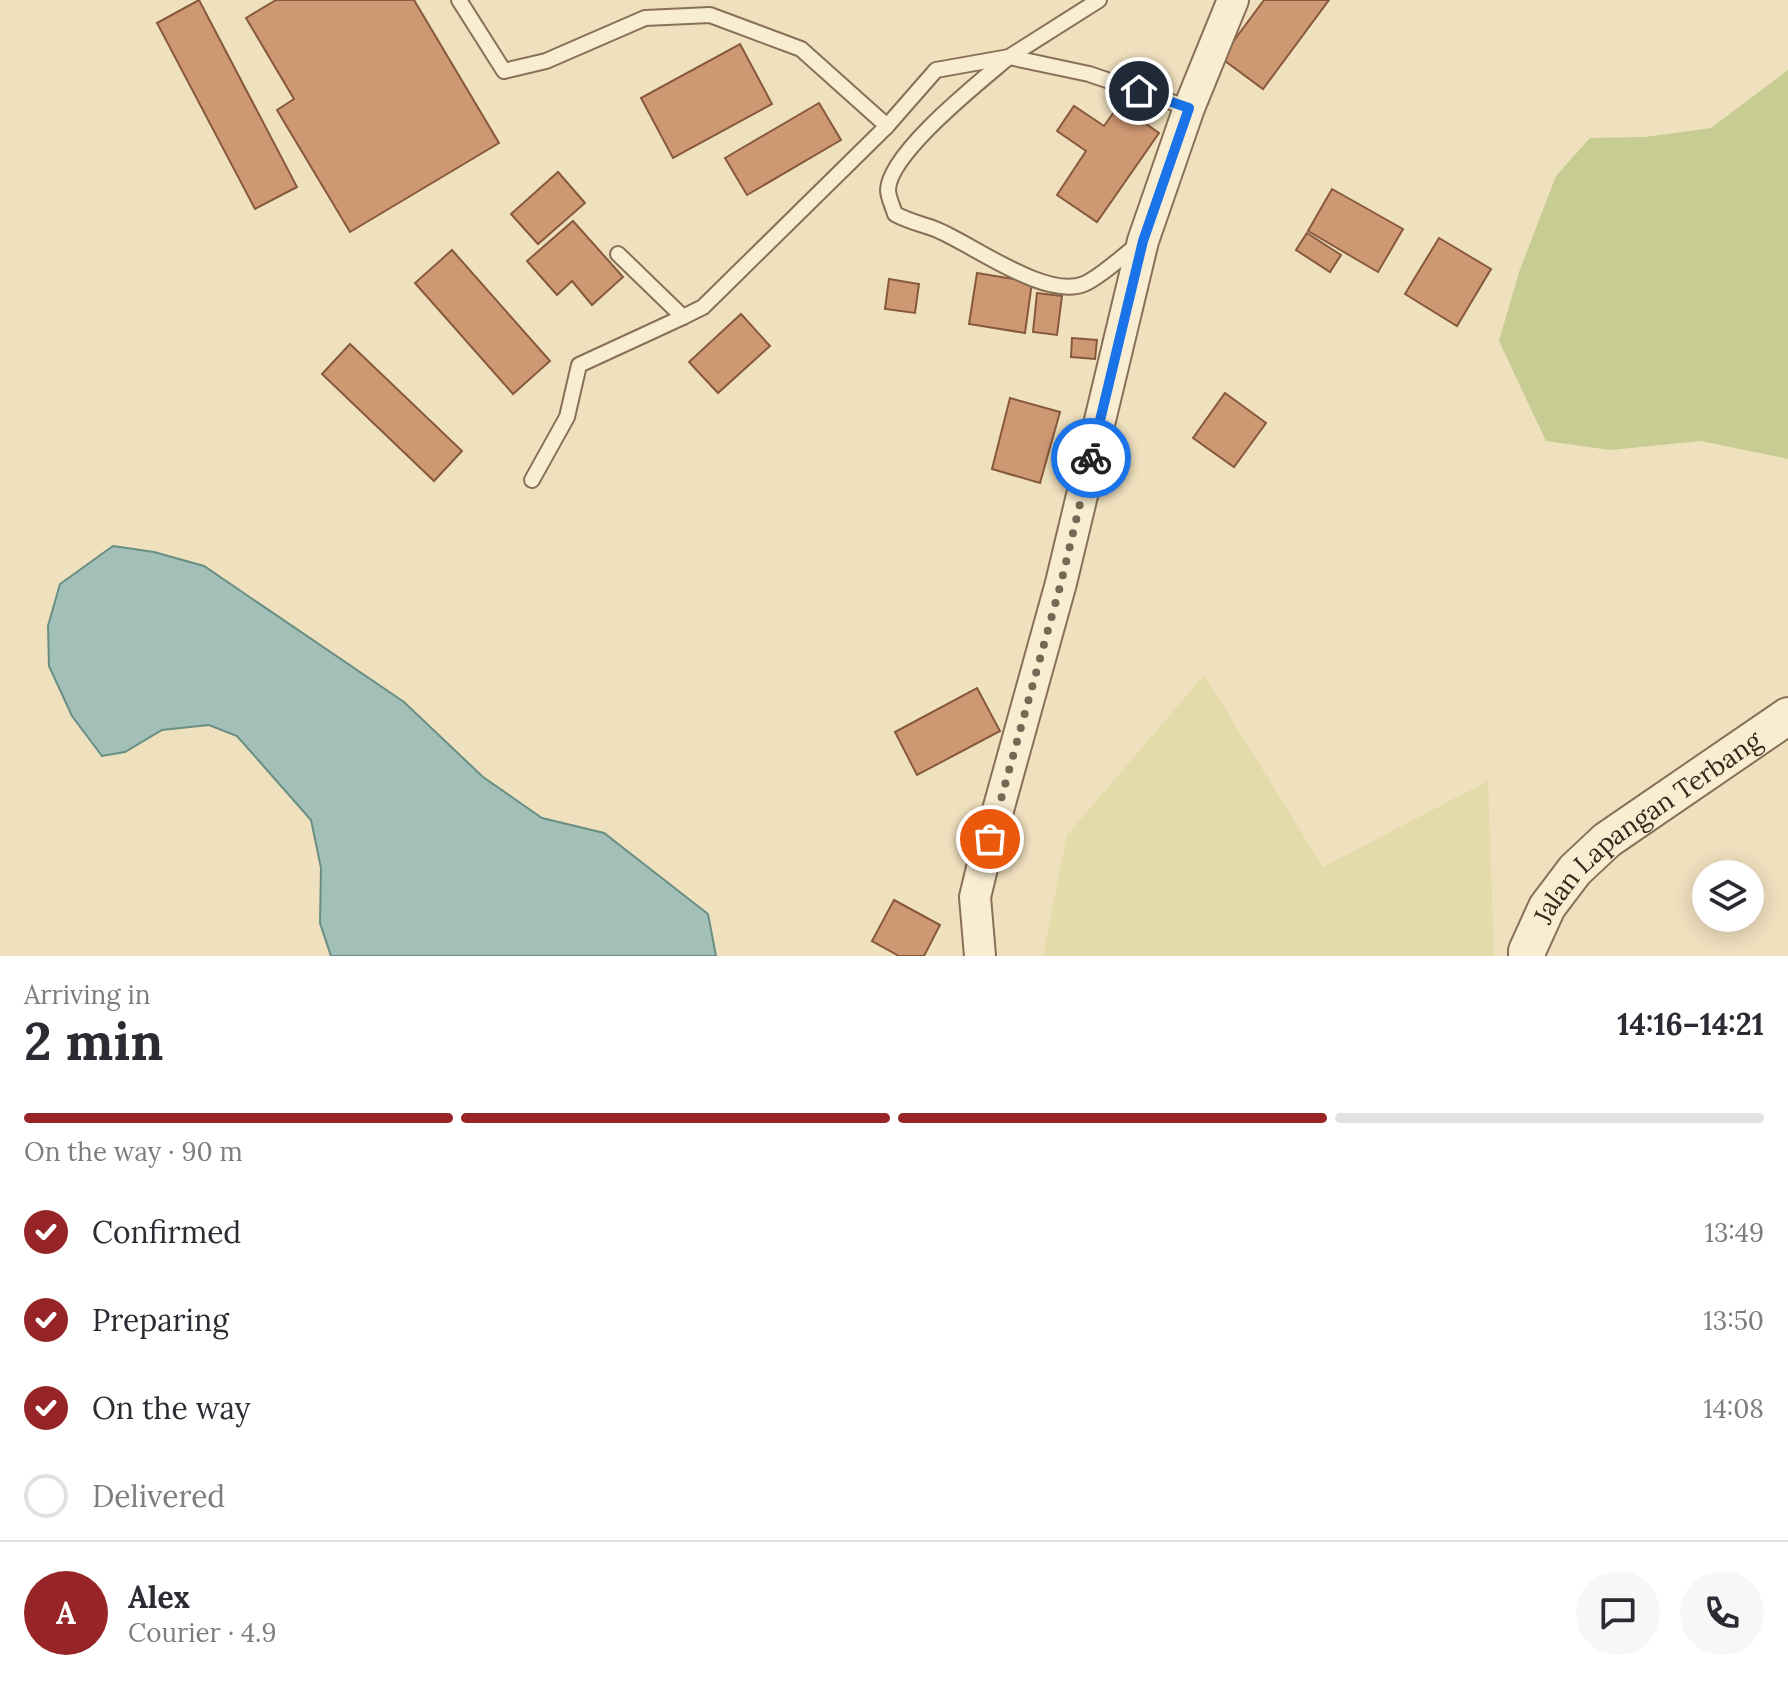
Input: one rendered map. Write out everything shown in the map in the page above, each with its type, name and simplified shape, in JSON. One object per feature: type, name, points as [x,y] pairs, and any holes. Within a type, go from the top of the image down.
[{"type":"street","points":[[980,956],[975,897],[1061,583],[1143,241],[1189,108],[1233,0]]},
{"type":"street","name":"Jalan Lapangan Terbang","points":[[1527,956],[1547,907],[1575,870],[1607,840],[1788,716]]},
{"type":"lane","points":[[459,0],[504,71],[546,61],[645,18],[710,15],[801,49],[887,126]]},
{"type":"lane","points":[[1099,0],[1009,57],[943,114],[895,167],[888,190],[895,214],[910,223],[935,229],[1030,278],[1064,287],[1083,285],[1143,241]]},
{"type":"lane","points":[[532,480],[567,417],[579,365],[703,307],[887,126],[936,70],[1009,57],[1089,74],[1189,108]]},
{"type":"lane","points":[[618,254],[683,317]]},
{"type":"shaded area","points":[[1204,675],[1323,867],[1488,781],[1494,956],[1043,956],[1067,835]]},
{"type":"green space","points":[[1788,70],[1788,459],[1701,441],[1610,450],[1546,441],[1499,341],[1519,272],[1556,176],[1590,138],[1645,137],[1711,128]]},
{"type":"water","points":[[113,546],[154,552],[204,566],[404,702],[483,777],[542,818],[604,833],[708,914],[716,956],[331,956],[320,923],[321,868],[311,820],[237,736],[209,725],[162,730],[125,752],[102,756],[72,716],[49,666],[48,626],[60,584]]},
{"type":"building","points":[[199,0],[297,187],[255,209],[157,23]]},
{"type":"building","points":[[276,0],[414,0],[499,143],[350,232],[277,110],[294,99],[246,18]]},
{"type":"building","points":[[1264,0],[1329,0],[1263,89],[1221,58]]},
{"type":"building","points":[[740,44],[772,104],[673,158],[641,98]]},
{"type":"building","points":[[819,103],[841,140],[747,195],[725,158]]},
{"type":"building","points":[[1119,105],[1159,133],[1097,222],[1057,195],[1086,151],[1057,131],[1074,106],[1104,126]]},
{"type":"building","points":[[558,172],[585,203],[538,244],[511,214]]},
{"type":"building","points":[[1332,189],[1403,229],[1378,272],[1308,231]]},
{"type":"building","points":[[573,221],[623,277],[592,305],[572,281],[557,295],[527,261]]},
{"type":"building","points":[[1307,233],[1341,255],[1330,272],[1296,250]]},
{"type":"building","points":[[1439,238],[1491,269],[1457,326],[1405,294]]},
{"type":"building","points":[[452,250],[550,361],[513,394],[415,283]]},
{"type":"building","points":[[977,273],[1032,282],[1025,333],[969,324]]},
{"type":"building","points":[[889,279],[919,284],[915,313],[885,309]]},
{"type":"building","points":[[1037,293],[1062,296],[1057,335],[1033,332]]},
{"type":"building","points":[[741,314],[770,346],[718,393],[689,362]]},
{"type":"building","points":[[1072,338],[1097,340],[1095,359],[1071,357]]},
{"type":"building","points":[[350,344],[462,451],[434,481],[322,374]]},
{"type":"building","points":[[1225,393],[1266,423],[1234,467],[1193,438]]},
{"type":"building","points":[[1010,398],[1060,412],[1040,483],[992,469]]},
{"type":"building","points":[[977,688],[1000,731],[917,775],[895,732]]},
{"type":"building","points":[[894,900],[940,925],[924,956],[899,956],[872,941]]},
{"type":"way so far","points":[[990,839],[1061,583],[1091,458]]},
{"type":"route","points":[[1091,458],[1143,241],[1189,108],[1139,91]]}]
